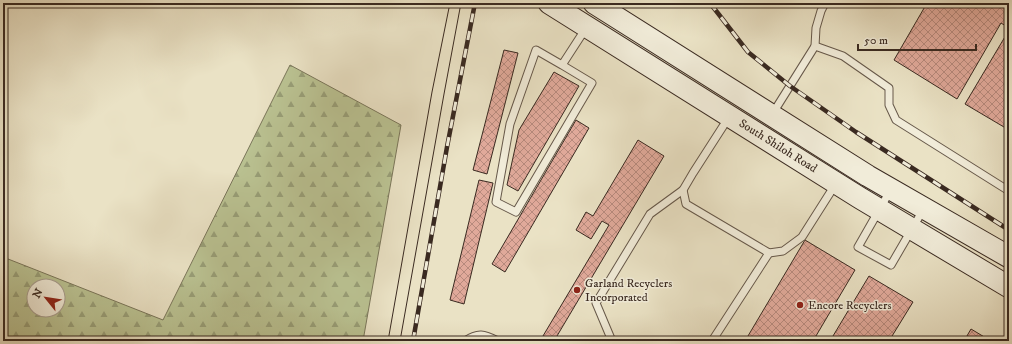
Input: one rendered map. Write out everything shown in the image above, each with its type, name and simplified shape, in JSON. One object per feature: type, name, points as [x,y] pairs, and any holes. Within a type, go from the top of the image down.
[{"type":"main road","name":"South Shiloh Road","points":[[549,3],[836,183],[1009,287]]},
{"type":"main road","name":"South Shiloh Road","points":[[594,3],[892,189],[1009,257]]},
{"type":"lane","points":[[772,115],[815,46],[816,28],[825,3]]},
{"type":"lane","points":[[562,65],[587,27]]},
{"type":"lane","points":[[815,46],[843,56],[889,88],[889,105],[896,120],[1009,191]]},
{"type":"lane","points":[[536,50],[562,65],[592,83],[516,212],[496,202],[510,124],[536,50]]},
{"type":"lane","points":[[612,341],[596,304],[650,214],[683,190],[730,116]]},
{"type":"lane","points":[[683,190],[686,204],[769,253],[783,251],[802,237],[836,183]]},
{"type":"lane","points":[[892,189],[858,246],[891,265],[924,208]]},
{"type":"lane","points":[[712,341],[769,253]]},
{"type":"lane","points":[[465,341],[474,335],[487,336],[498,341]]},
{"type":"green space","points":[[290,65],[401,125],[363,341],[3,340],[3,257],[56,278],[26,278],[26,318],[66,318],[66,282],[163,320]]},
{"type":"building","points":[[927,3],[1009,3],[1009,28],[1001,23],[957,99],[894,60]]},
{"type":"building","points":[[1009,30],[1009,130],[965,104]]},
{"type":"building","points":[[504,50],[518,53],[487,174],[473,170]]},
{"type":"building","points":[[554,72],[579,86],[518,191],[507,185],[519,130]]},
{"type":"building","points":[[576,120],[589,128],[505,272],[492,264]]},
{"type":"building","name":"Garland Recyclers Incorporated","points":[[638,140],[664,156],[554,341],[540,341],[609,225],[602,221],[591,239],[576,230],[586,212],[593,216]]},
{"type":"building","points":[[479,180],[493,183],[464,304],[450,300]]},
{"type":"building","name":"Encore Recyclers","points":[[805,240],[855,270],[813,341],[745,341]]},
{"type":"building","points":[[869,276],[913,302],[889,341],[830,341]]},
{"type":"building","points":[[971,329],[991,341],[964,341]]},
{"type":"tram line","points":[[388,341],[432,92],[450,3]]},
{"type":"tram line","points":[[400,341],[461,3]]},
{"type":"railway","points":[[413,341],[447,147],[475,3]]},
{"type":"railway","points":[[710,3],[748,52],[790,86],[856,132],[1009,230]]},
{"type":"place","name":"Garland Recyclers Incorporated","points":[[577,290]]},
{"type":"place","name":"Encore Recyclers","points":[[800,305]]}]
